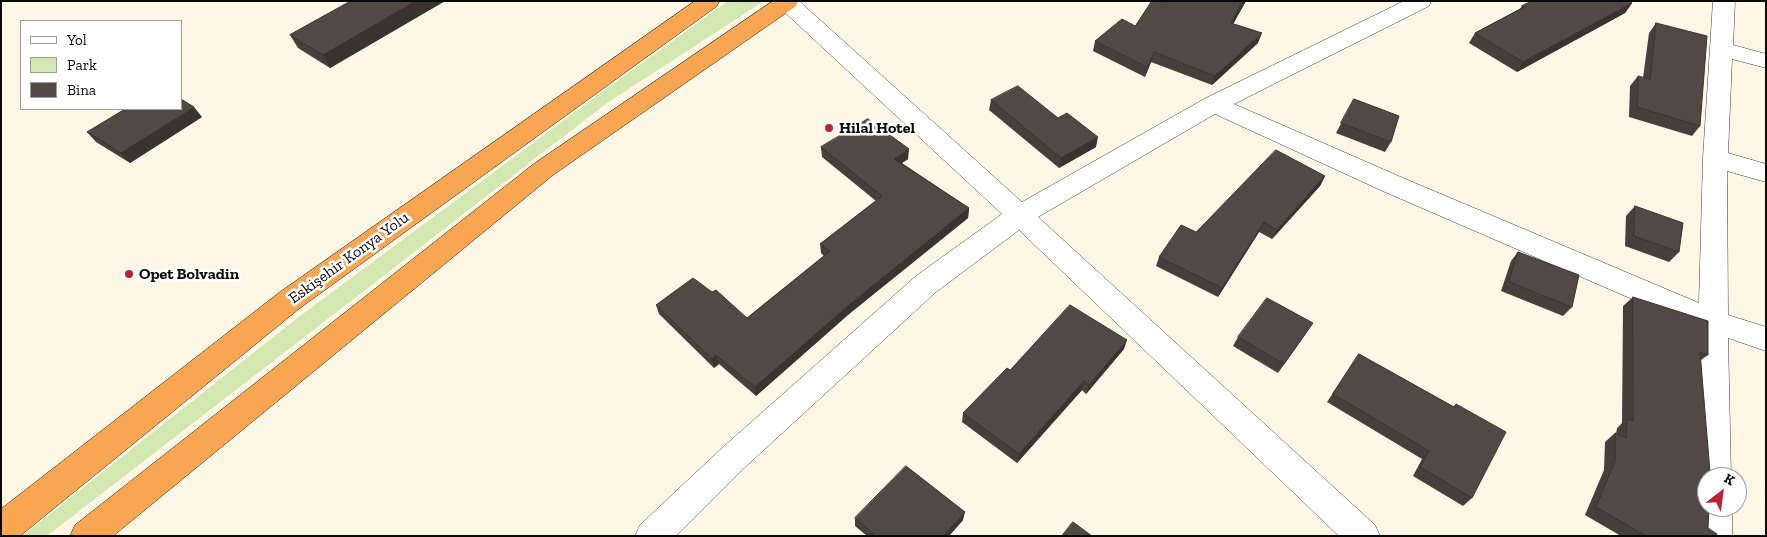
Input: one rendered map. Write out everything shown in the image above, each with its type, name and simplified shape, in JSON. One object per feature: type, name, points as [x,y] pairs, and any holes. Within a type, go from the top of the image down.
[{"type":"highway","name":"Eskişehir Konya Yolu","points":[[1,530],[290,300],[709,1]]},
{"type":"highway","points":[[86,536],[544,169],[787,2]]},
{"type":"street","points":[[652,536],[732,459],[926,284],[1020,215],[1214,104],[1422,1]]},
{"type":"street","points":[[1715,467],[1713,245],[1715,158],[1724,1]]},
{"type":"street","points":[[787,2],[1020,215],[1363,536]]},
{"type":"street","points":[[1721,49],[1766,62]]},
{"type":"street","points":[[1214,104],[1403,189],[1715,322],[1766,339]]},
{"type":"street","points":[[1715,158],[1766,174]]},
{"type":"street","points":[[1715,517],[1715,536]]},
{"type":"green space","points":[[728,1],[764,1],[607,103],[47,536],[22,536],[300,316]]},
{"type":"building","points":[[351,1],[416,1],[323,55],[290,35]]},
{"type":"building","points":[[1152,1],[1243,1],[1231,23],[1262,33],[1215,76],[1154,52],[1147,67],[1095,41],[1122,19],[1135,26]]},
{"type":"building","points":[[1532,1],[1629,1],[1632,3],[1523,62],[1475,33]]},
{"type":"building","points":[[1656,23],[1707,36],[1700,126],[1637,107],[1638,76],[1650,79]]},
{"type":"building","points":[[1018,86],[1058,118],[1067,113],[1098,137],[1061,158],[991,100]]},
{"type":"building","points":[[1354,99],[1399,116],[1391,142],[1341,123]]},
{"type":"building","points":[[182,100],[194,107],[121,153],[87,132],[123,110],[182,110]]},
{"type":"building","points":[[868,119],[909,149],[894,159],[969,208],[849,305],[755,387],[716,355],[712,359],[656,305],[693,278],[712,292],[716,290],[747,318],[830,251],[820,244],[882,196],[821,147]]},
{"type":"building","points":[[1276,150],[1325,176],[1277,230],[1264,222],[1222,288],[1159,257],[1181,225],[1196,232]]},
{"type":"building","points":[[1635,206],[1683,223],[1679,252],[1634,236]]},
{"type":"building","points":[[1518,252],[1579,275],[1572,307],[1509,282]]},
{"type":"building","points":[[1633,297],[1708,321],[1708,355],[1700,352],[1710,467],[1697,467],[1697,517],[1709,517],[1708,528],[1717,534],[1716,536],[1646,536],[1596,507],[1615,461],[1615,433],[1626,438],[1627,419],[1633,421]]},
{"type":"building","points":[[1267,298],[1313,323],[1284,364],[1238,337]]},
{"type":"building","points":[[1070,305],[1127,340],[1089,385],[1084,381],[1019,454],[963,413],[1007,368],[1010,370]]},
{"type":"building","points":[[1359,354],[1454,407],[1456,404],[1506,432],[1472,498],[1420,467],[1429,451],[1333,394]]},
{"type":"building","points":[[906,466],[965,512],[943,536],[876,536],[855,518]]},
{"type":"building","points":[[1073,522],[1092,536],[1062,536]]},
{"type":"place","name":"Hilal Hotel","points":[[829,128]]},
{"type":"place","name":"Opet Bolvadin","points":[[129,274]]}]
